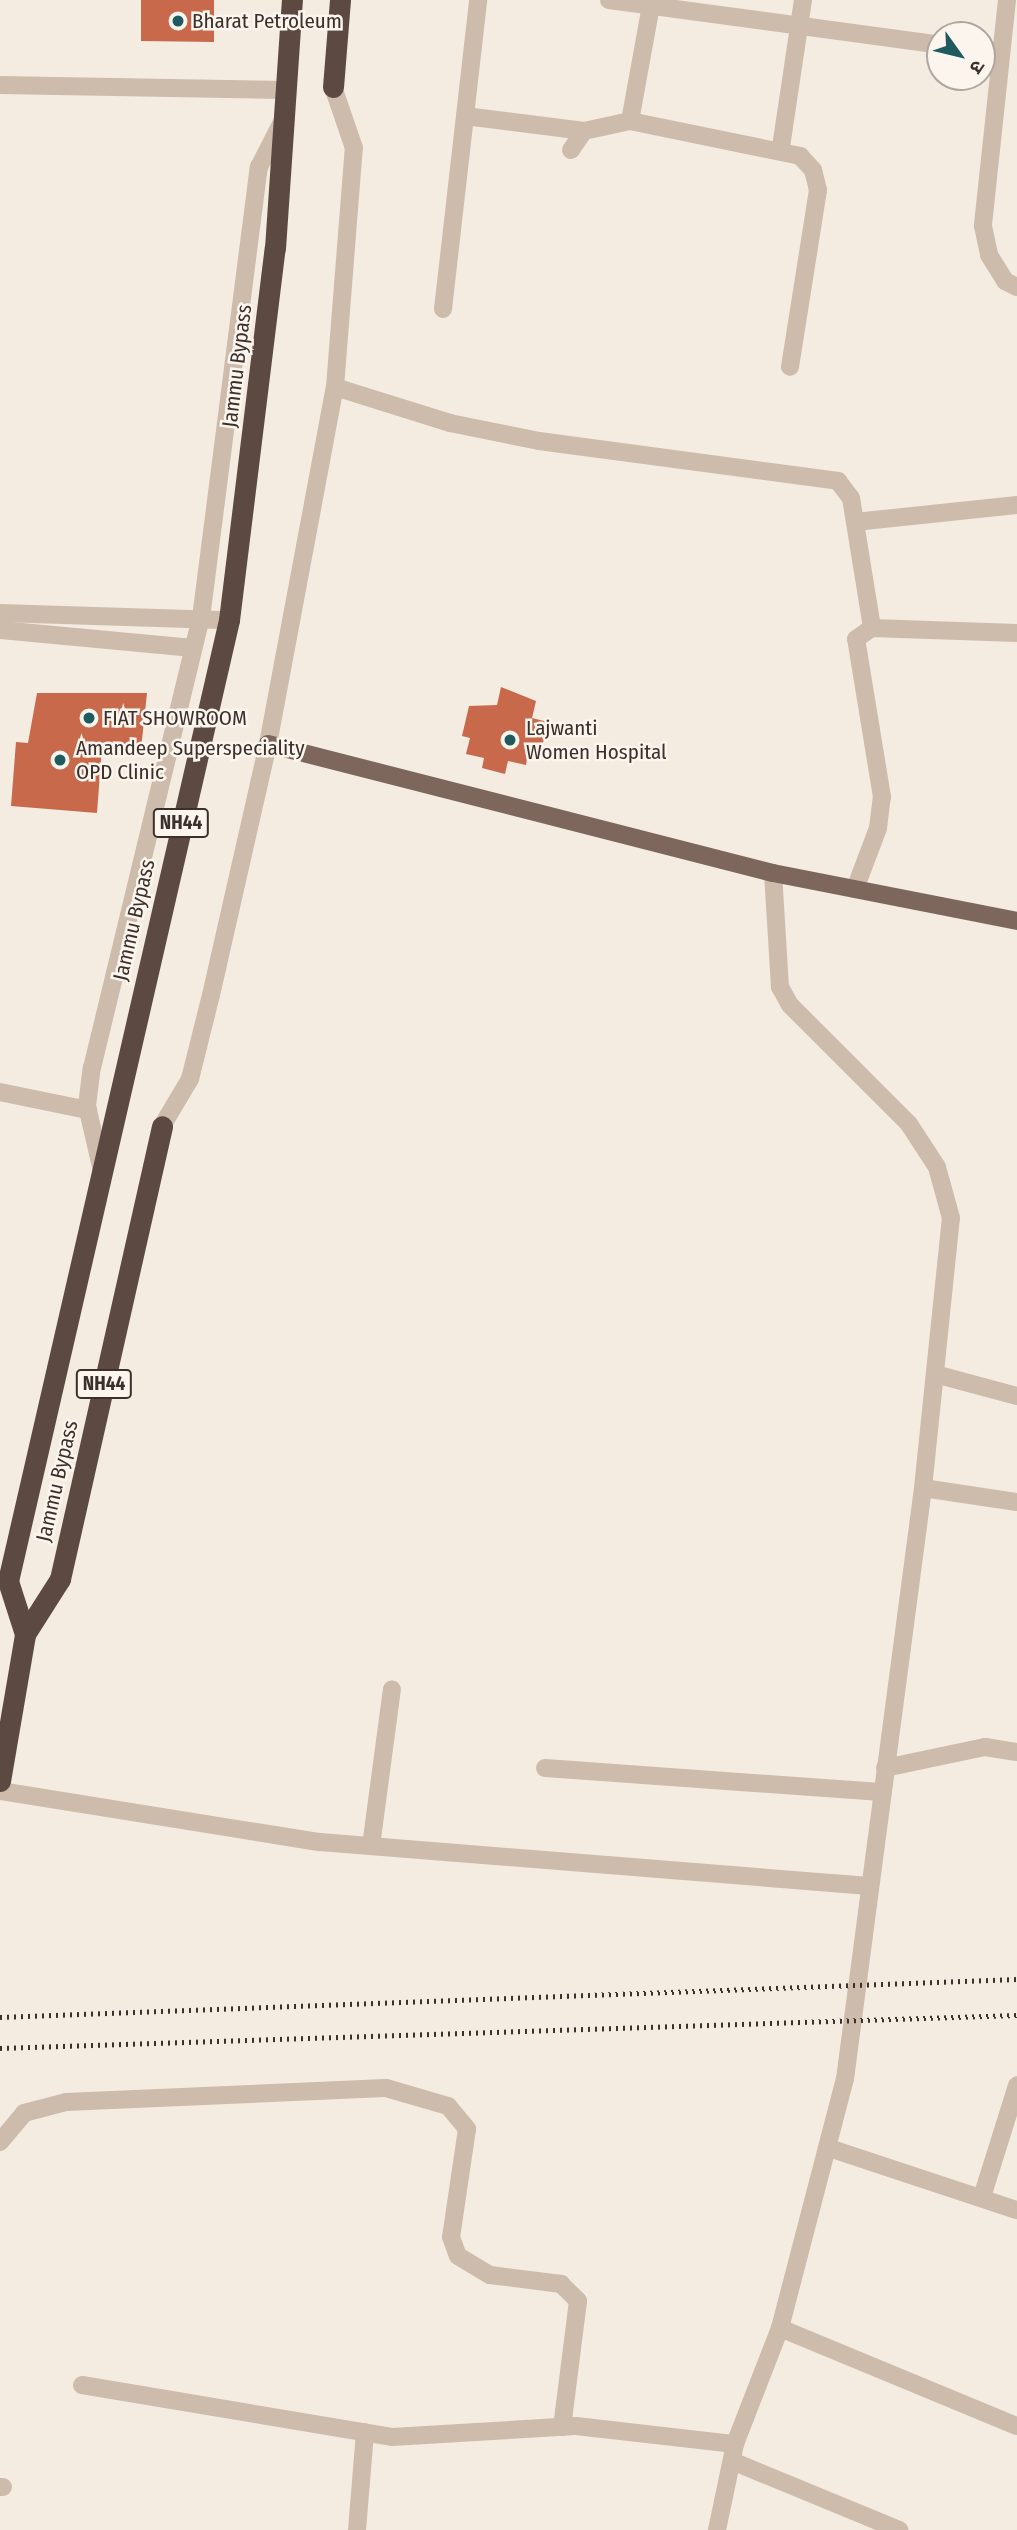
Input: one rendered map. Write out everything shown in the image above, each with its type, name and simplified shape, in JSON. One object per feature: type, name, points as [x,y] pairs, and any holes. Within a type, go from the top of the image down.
[{"type":"highway","name":"Jammu Bypass","points":[[25,1634],[8,1581],[229,620],[267,326],[292,0]]},
{"type":"highway","points":[[333,87],[340,0]]},
{"type":"highway","name":"Jammu Bypass","points":[[0,1781],[4,1734],[25,1634],[60,1579],[162,1126]]},
{"type":"main road","points":[[268,744],[773,873],[1017,920]]},
{"type":"street","points":[[443,309],[478,0]]},
{"type":"street","points":[[608,0],[651,3],[926,43]]},
{"type":"street","points":[[781,147],[803,0]]},
{"type":"street","points":[[996,35],[1007,0]]},
{"type":"street","points":[[630,121],[651,3]]},
{"type":"street","points":[[0,85],[285,90]]},
{"type":"street","points":[[162,1126],[190,1079],[268,744],[335,387],[355,148],[333,87]]},
{"type":"street","points":[[989,91],[983,226],[989,255],[1005,281],[1017,287]]},
{"type":"street","points":[[465,116],[584,131],[630,121],[781,147],[813,170],[818,190],[790,367]]},
{"type":"street","points":[[102,1171],[88,1110],[92,1068],[201,618],[259,167],[283,118]]},
{"type":"street","points":[[571,150],[584,131]]},
{"type":"street","points":[[335,387],[450,423],[539,441],[822,475],[846,489],[855,522],[872,628]]},
{"type":"street","points":[[855,522],[1017,505]]},
{"type":"street","points":[[0,613],[229,620]]},
{"type":"street","points":[[855,889],[878,828],[882,797],[855,651],[856,639],[872,628],[1017,633]]},
{"type":"street","points":[[0,630],[193,648]]},
{"type":"street","points":[[717,2530],[734,2452],[780,2328],[845,2079],[923,1488],[951,1218],[947,1189],[909,1124],[779,987],[773,873]]},
{"type":"street","points":[[0,1092],[88,1110]]},
{"type":"street","points":[[935,1374],[1017,1396]]},
{"type":"street","points":[[923,1488],[1017,1502]]},
{"type":"street","points":[[371,1846],[392,1689]]},
{"type":"street","points":[[885,1768],[985,1747],[1017,1752]]},
{"type":"street","points":[[545,1768],[881,1792]]},
{"type":"street","points":[[0,1791],[371,1846],[869,1886]]},
{"type":"street","points":[[982,2197],[1017,2085]]},
{"type":"street","points":[[0,2142],[24,2113],[66,2102],[386,2088],[448,2106],[467,2129],[451,2237],[458,2256],[490,2275],[561,2284],[578,2301],[562,2427]]},
{"type":"street","points":[[829,2148],[1017,2210]]},
{"type":"street","points":[[780,2328],[1017,2427]]},
{"type":"street","points":[[82,2385],[365,2432],[414,2437],[562,2427],[734,2452],[899,2530]]},
{"type":"street","points":[[357,2530],[365,2432]]},
{"type":"building","name":"Bharat Petroleum","points":[[141,0],[214,0],[214,42],[141,41]]},
{"type":"building","points":[[501,687],[536,701],[532,718],[548,722],[540,756],[528,754],[526,765],[508,761],[505,774],[482,768],[484,758],[466,754],[470,738],[462,736],[469,706],[497,705]]},
{"type":"building","points":[[37,693],[147,693],[141,749],[102,747],[97,813],[11,806],[16,742],[28,743]]},
{"type":"railway","points":[[0,2017],[1017,1979]]},
{"type":"railway","points":[[0,2048],[1017,2015]]},
{"type":"place","name":"Bharat Petroleum","points":[[178,21]]},
{"type":"place","name":"FIAT SHOWROOM","points":[[89,718]]},
{"type":"place","name":"Lajwanti Women Hospital","points":[[510,740]]},
{"type":"place","name":"Amandeep Superspeciality OPD Clinic","points":[[60,760]]}]
